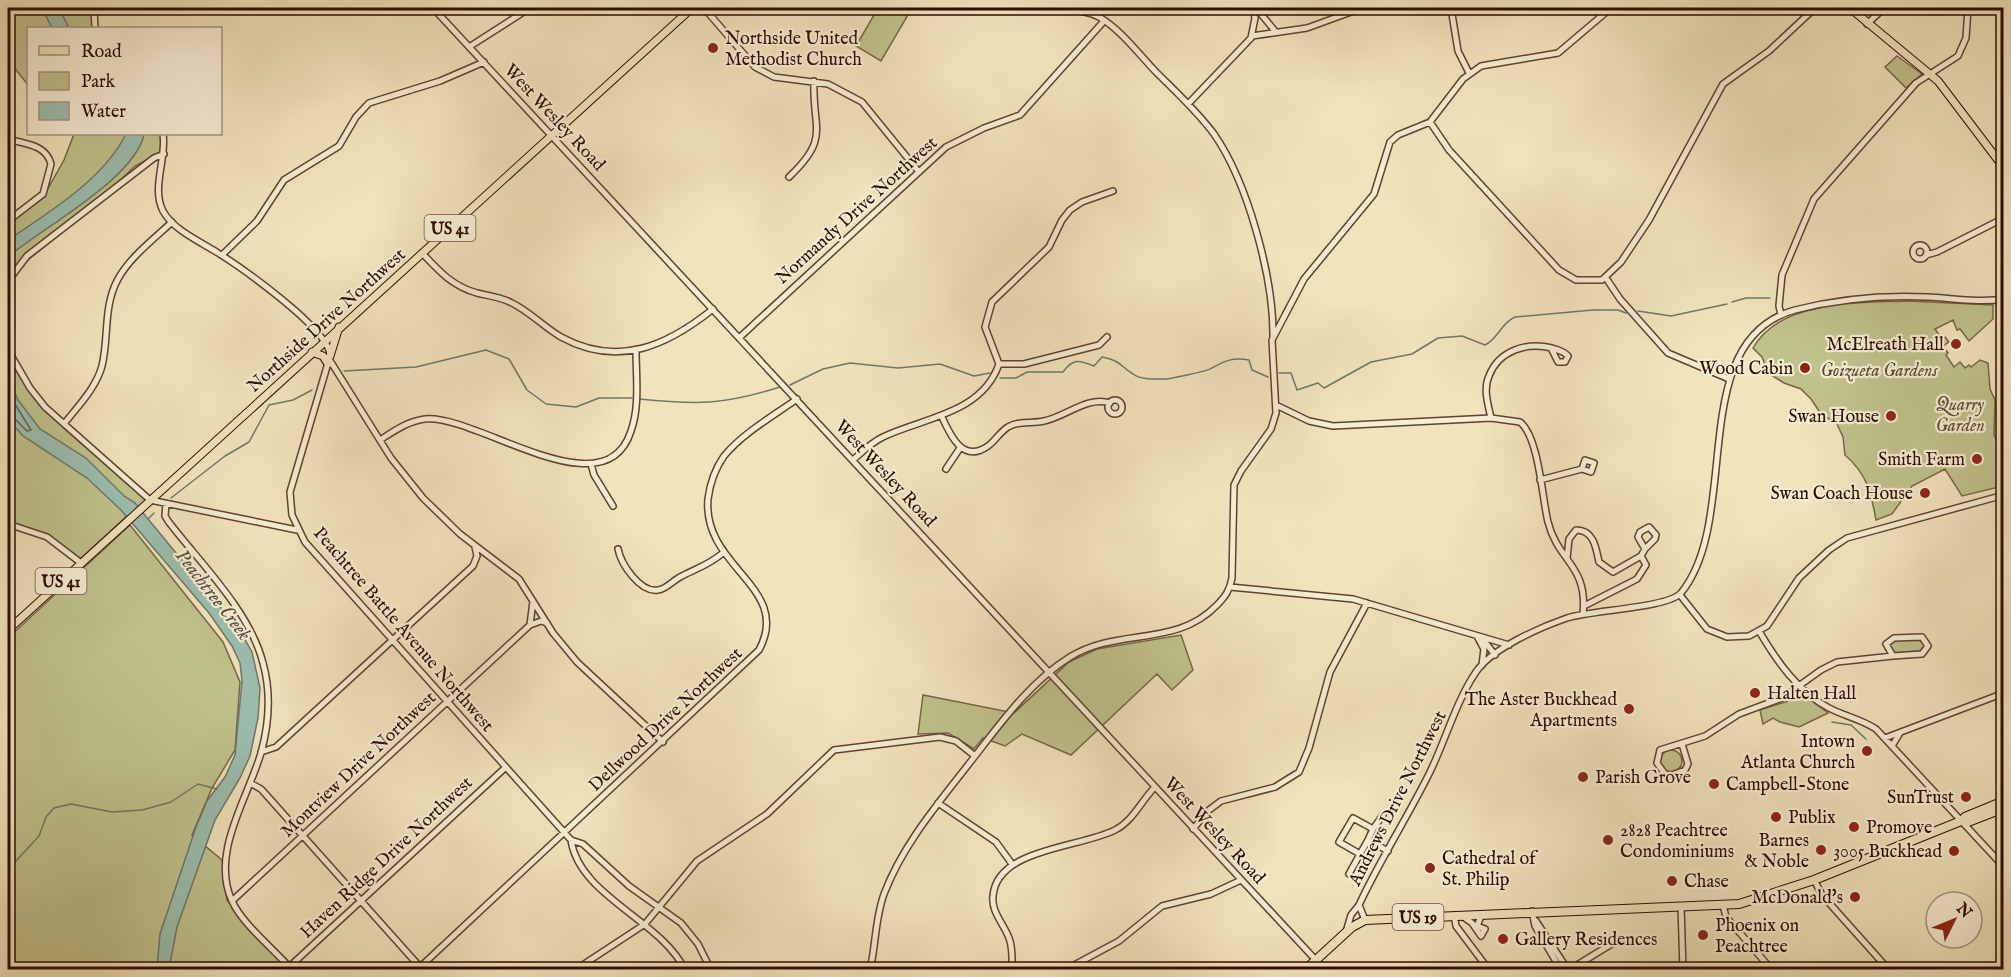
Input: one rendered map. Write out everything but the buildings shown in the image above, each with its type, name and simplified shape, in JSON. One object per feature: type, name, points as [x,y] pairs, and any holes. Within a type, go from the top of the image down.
[{"type":"highway","name":"US 19","points":[[1305,969],[1343,935],[1365,920],[1532,911],[1723,905],[1748,902],[1814,880],[1961,821],[1965,817],[2004,801]]},
{"type":"highway","name":"US 19","points":[[1961,821],[1968,822],[2004,808]]},
{"type":"main road","name":"Northside Drive Northwest","points":[[8,630],[692,8]]},
{"type":"main road","points":[[1850,8],[1930,74],[1964,112],[2004,168]]},
{"type":"main road","points":[[312,352],[329,360],[339,327]]},
{"type":"street","points":[[94,8],[95,27]]},
{"type":"street","name":"West Wesley Road","points":[[433,8],[1324,969]]},
{"type":"street","points":[[469,46],[530,8]]},
{"type":"street","points":[[704,8],[755,67],[774,77],[814,81],[840,88],[862,102],[919,172]]},
{"type":"street","points":[[870,969],[875,926],[885,891],[899,863],[938,804],[1012,709],[1070,657],[1095,645],[1125,637],[1172,633],[1190,627],[1209,613],[1230,587],[1234,485],[1270,429],[1276,405],[1264,264],[1246,205],[1221,145],[1188,105],[1104,21],[1068,8]]},
{"type":"street","points":[[1254,8],[1269,27],[1277,32]]},
{"type":"street","points":[[1252,36],[1254,8]]},
{"type":"street","points":[[1188,105],[1252,36],[1308,28],[1362,8]]},
{"type":"street","points":[[1451,8],[1458,51],[1469,73]]},
{"type":"street","points":[[1272,340],[1304,279],[1374,194],[1390,142],[1398,135],[1430,122],[1469,73],[1490,63],[1558,53],[1611,8]]},
{"type":"street","points":[[1430,122],[1449,150],[1559,270],[1583,281],[1598,281],[1606,278],[1621,262],[1649,220],[1723,84],[1768,51],[1815,8]]},
{"type":"street","points":[[1867,24],[1884,8]]},
{"type":"street","points":[[1781,315],[1779,306],[1782,275],[1814,199],[1909,90],[1953,60],[1962,50],[1966,38],[1968,8]]},
{"type":"street","name":"Normandy Drive Northwest","points":[[739,338],[919,172],[956,141],[1020,115],[1104,21]]},
{"type":"street","points":[[222,255],[257,221],[284,180],[339,146],[356,117],[369,104],[440,81],[484,62]]},
{"type":"street","points":[[789,177],[808,158],[817,139],[818,123],[814,81]]},
{"type":"street","points":[[163,135],[164,154],[159,198],[172,222],[222,255],[296,312],[325,340],[329,360],[380,440],[423,498],[474,546],[519,579],[547,623],[585,671],[663,742]]},
{"type":"street","points":[[8,139],[40,149],[51,164],[43,194],[8,221]]},
{"type":"street","points":[[8,281],[27,256],[154,158],[164,154]]},
{"type":"street","points":[[853,460],[883,436],[942,417],[976,394],[993,377],[999,364],[985,327],[992,302],[1049,247],[1070,210],[1082,202],[1113,191]]},
{"type":"street","points":[[1926,255],[1937,252],[2004,218]]},
{"type":"street","points":[[64,424],[90,392],[99,374],[109,303],[117,279],[131,261],[172,222]]},
{"type":"street","points":[[422,253],[454,284],[512,303],[571,342],[604,351],[636,350],[654,346],[675,337],[713,309]]},
{"type":"street","points":[[1606,278],[1620,299],[1668,352],[1730,379]]},
{"type":"street","points":[[2004,300],[1869,297],[1806,308],[1781,315],[1764,326],[1749,340],[1738,358],[1730,379],[1723,410],[1711,524],[1701,553],[1680,594],[1700,622],[1715,633],[1737,638],[1759,631],[1774,618],[1799,578],[1829,550],[1847,538],[2004,495]]},
{"type":"street","points":[[999,364],[1024,364],[1099,345],[1107,337]]},
{"type":"street","points":[[1491,418],[1486,387],[1495,366],[1522,346],[1551,348]]},
{"type":"street","points":[[8,350],[32,391],[64,424],[150,500],[297,530]]},
{"type":"street","points":[[380,440],[412,422],[436,419],[567,463],[591,464],[615,454],[631,433],[636,409],[636,350]]},
{"type":"street","name":"Peachtree Battle Avenue Northwest","points":[[329,360],[292,480],[291,503],[297,530],[304,542],[565,832],[571,840],[573,851],[594,880],[672,948],[686,969]]},
{"type":"street","name":"Dellwood Drive Northwest","points":[[418,968],[752,660],[764,639],[767,619],[761,599],[723,553],[713,534],[708,514],[709,492],[716,470],[736,444],[797,399]]},
{"type":"street","points":[[942,417],[953,441],[960,448],[969,451],[980,450],[1013,424],[1064,416],[1093,401],[1110,403]]},
{"type":"street","points":[[1276,405],[1309,421],[1333,426],[1491,418],[1513,419],[1526,427],[1550,529],[1581,581],[1583,614]]},
{"type":"street","points":[[946,469],[960,448]]},
{"type":"street","points":[[591,464],[594,475],[613,506]]},
{"type":"street","points":[[1540,480],[1582,469]]},
{"type":"street","points":[[166,504],[165,516],[168,521],[246,621],[255,637],[264,664],[268,692],[267,722],[261,752],[234,824],[228,849],[226,881],[232,901],[290,969]]},
{"type":"street","points":[[8,524],[47,537],[81,563]]},
{"type":"street","points":[[1567,558],[1571,536],[1576,530],[1588,533],[1594,539],[1599,562],[1613,572],[1641,556],[1645,549]]},
{"type":"street","points":[[474,546],[476,561]]},
{"type":"street","points":[[618,549],[622,564],[644,586],[656,591],[665,588],[681,576],[703,568],[723,553]]},
{"type":"street","points":[[1584,606],[1637,579],[1646,565],[1641,556]]},
{"type":"street","points":[[261,752],[276,747],[476,561],[493,559]]},
{"type":"street","points":[[1230,587],[1242,591],[1333,595],[1509,645]]},
{"type":"street","name":"Andrews Drive Northwest","points":[[1343,935],[1429,774],[1476,672],[1482,665],[1509,645],[1550,625],[1583,614],[1660,603],[1680,594]]},
{"type":"street","points":[[533,600],[530,625],[542,621],[547,623]]},
{"type":"street","points":[[1193,829],[1209,810],[1221,801],[1275,787],[1299,772],[1309,748],[1330,672],[1367,603]]},
{"type":"street","name":"Montview Drive Northwest","points":[[232,901],[530,625]]},
{"type":"street","points":[[1759,631],[1777,660],[1801,686],[1827,707],[1869,725],[1885,738],[2004,867]]},
{"type":"street","points":[[1682,744],[1688,764],[1685,770],[1672,775],[1665,774],[1657,763],[1657,754],[1660,750],[1705,736],[1739,714],[1782,698],[1821,670],[1837,662],[1922,654],[1927,650],[1928,642],[1920,636],[1894,638],[1886,644],[1880,657]]},
{"type":"street","points":[[1481,637],[1496,654]]},
{"type":"street","points":[[1481,637],[1484,649],[1482,665]]},
{"type":"street","points":[[1886,644],[1893,656]]},
{"type":"street","points":[[1885,738],[2004,693]]},
{"type":"street","points":[[1892,746],[1900,733]]},
{"type":"street","points":[[575,969],[645,924],[697,861],[762,818],[828,755],[841,747],[940,737],[956,741],[975,756]]},
{"type":"street","name":"Haven Ridge Drive Northwest","points":[[290,969],[506,768]]},
{"type":"street","points":[[250,783],[261,789],[362,901],[418,968]]},
{"type":"street","points":[[1012,969],[1010,939],[994,910],[992,899],[998,878],[1012,864],[1115,830],[1131,818],[1155,788]]},
{"type":"street","points":[[938,804],[996,842],[1012,864]]},
{"type":"street","points":[[1349,874],[1383,815]]},
{"type":"street","points":[[1360,854],[1339,843],[1353,818],[1373,829]]},
{"type":"street","name":"Peachtree Battle Avenue Northwest","points":[[571,840],[583,844],[629,886],[660,907],[690,934],[711,969]]},
{"type":"street","points":[[1368,840],[1388,851]]},
{"type":"street","points":[[1065,969],[1119,941],[1160,907],[1211,894],[1241,880]]},
{"type":"street","points":[[1814,880],[1822,895],[1889,969]]},
{"type":"street","name":"Andrews Drive Northwest","points":[[1359,904],[1365,920]]},
{"type":"street","points":[[1723,905],[1726,917],[1772,969]]},
{"type":"street","points":[[1681,906],[1683,969]]},
{"type":"street","points":[[1532,911],[1536,921],[1535,927],[1568,969],[1618,940]]},
{"type":"street","points":[[1482,914],[1477,923],[1477,927],[1485,929],[1481,936],[1472,923],[1457,915],[1456,926],[1490,969]]},
{"type":"street","points":[[1557,957],[1561,969]]},
{"type":"green space","points":[[8,8],[93,8],[97,27],[27,27],[27,84],[10,62]]},
{"type":"green space","points":[[878,8],[912,8],[881,61],[856,46]]},
{"type":"green space","points":[[1897,56],[1922,74],[1906,88],[1885,67]]},
{"type":"green space","points":[[74,135],[163,135],[162,152],[135,166],[85,214],[8,276],[8,223],[46,192],[64,160]]},
{"type":"green space","name":"Goizueta Gardens","points":[[1908,301],[1993,305],[1993,319],[1969,341],[1960,329],[1957,330],[1953,320],[1935,329],[1942,339],[1945,337],[1949,342],[1943,346],[1954,367],[1960,362],[1965,368],[1969,365],[1971,367],[1980,360],[1988,363],[1990,389],[1995,400],[1994,435],[1999,445],[2003,486],[1962,496],[1945,469],[1912,486],[1892,514],[1876,520],[1867,484],[1858,469],[1845,455],[1843,437],[1837,424],[1821,414],[1801,389],[1784,383],[1768,373],[1762,357],[1753,348],[1766,332],[1782,320],[1802,312],[1845,304]]},
{"type":"green space","points":[[8,354],[20,376],[52,416],[91,452],[152,501],[129,514],[80,559],[46,537],[8,524]]},
{"type":"green space","points":[[130,525],[223,642],[240,682],[235,750],[212,788],[192,835],[222,860],[227,900],[282,963],[282,970],[8,970],[8,638]]},
{"type":"green space","points":[[1181,635],[1193,670],[1172,690],[1157,674],[1071,755],[1022,734],[1005,746],[983,738],[974,749],[948,733],[918,734],[923,695],[1014,713],[1069,662],[1097,649]]},
{"type":"green space","points":[[1894,640],[1919,640],[1926,645],[1920,651],[1893,653],[1889,650],[1889,643]]},
{"type":"green space","points":[[1800,692],[1828,713],[1799,727],[1773,718],[1763,724],[1760,710],[1788,701]]},
{"type":"green space","points":[[1667,750],[1675,750],[1682,757],[1682,765],[1675,772],[1667,772],[1660,765],[1660,757]]},
{"type":"water","points":[[42,8],[59,8],[68,27],[52,27]]},
{"type":"water","points":[[125,135],[144,135],[137,151],[124,168],[106,185],[8,257],[8,240],[74,194],[104,166]]},
{"type":"water","points":[[8,377],[18,400],[40,429],[86,458],[124,496],[135,503],[240,631],[252,652],[260,688],[258,718],[250,756],[215,820],[177,927],[169,969],[157,969],[160,934],[196,827],[207,801],[225,777],[235,755],[242,681],[240,663],[232,646],[209,613],[121,510],[87,478],[23,436],[8,419]]},
{"type":"waterway","points":[[59,8],[67,8]]},
{"type":"waterway","points":[[1732,302],[1746,298],[1770,298]]},
{"type":"waterway","points":[[1638,311],[1671,316],[1727,304]]},
{"type":"waterway","points":[[1279,373],[1291,373],[1297,390],[1318,383],[1324,388],[1371,362],[1412,354],[1438,338],[1462,336],[1485,345],[1515,317],[1593,310],[1618,310],[1626,313]]},
{"type":"waterway","points":[[344,371],[416,367],[486,350],[509,359],[527,390],[546,404],[576,407],[599,398],[632,398]]},
{"type":"waterway","points":[[1000,378],[1016,378],[1027,372],[1063,372],[1073,362],[1084,362],[1094,366],[1102,357],[1116,362],[1136,376],[1148,379],[1188,375],[1207,370],[1228,360],[1237,359],[1249,360],[1252,370],[1268,377]]},
{"type":"waterway","points":[[790,385],[823,369],[850,363],[898,368],[940,364],[974,376],[990,373]]},
{"type":"waterway","points":[[639,399],[710,402],[742,397],[780,387]]},
{"type":"waterway","points":[[171,498],[225,456],[249,442],[269,405],[293,400],[312,390]]},
{"type":"waterway","points":[[148,519],[154,513]]},
{"type":"waterway","points":[[1832,722],[1851,725],[1866,739]]},
{"type":"waterway","points":[[8,880],[14,863],[39,836],[46,817],[54,808],[71,804],[112,812],[142,810],[171,802],[198,784],[217,789]]},
{"type":"waterway","points":[[1052,970],[1064,965]]},
{"type":"place","name":"Northside United Methodist Church","points":[[713,48]]},
{"type":"place","name":"McElreath Hall","points":[[1956,344]]},
{"type":"place","name":"Wood Cabin","points":[[1805,368]]},
{"type":"place","name":"Swan House","points":[[1891,416]]},
{"type":"place","name":"Smith Farm","points":[[1977,459]]},
{"type":"place","name":"Swan Coach House","points":[[1925,493]]},
{"type":"place","name":"Halten Hall","points":[[1755,693]]},
{"type":"place","name":"The Aster Buckhead Apartments","points":[[1629,709]]},
{"type":"place","name":"Intown Atlanta Church","points":[[1867,751]]},
{"type":"place","name":"Parish Grove","points":[[1583,777]]},
{"type":"place","name":"Campbell-Stone","points":[[1714,784]]},
{"type":"place","name":"SunTrust","points":[[1966,797]]},
{"type":"place","name":"Publix","points":[[1776,817]]},
{"type":"place","name":"Promove","points":[[1854,827]]},
{"type":"place","name":"2828 Peachtree Condominiums","points":[[1608,840]]},
{"type":"place","name":"Barnes & Noble","points":[[1821,850]]},
{"type":"place","name":"3005 Buckhead","points":[[1954,851]]},
{"type":"place","name":"Cathedral of St. Philip","points":[[1430,868]]},
{"type":"place","name":"Chase","points":[[1672,881]]},
{"type":"place","name":"McDonald's","points":[[1855,897]]},
{"type":"place","name":"Phoenix on Peachtree","points":[[1703,935]]},
{"type":"place","name":"Gallery Residences","points":[[1503,939]]},
{"type":"park label","name":"Quarry Garden","points":[[1960,414]]},
{"type":"water label","name":"Peachtree Creek","points":[[214,594]]}]
